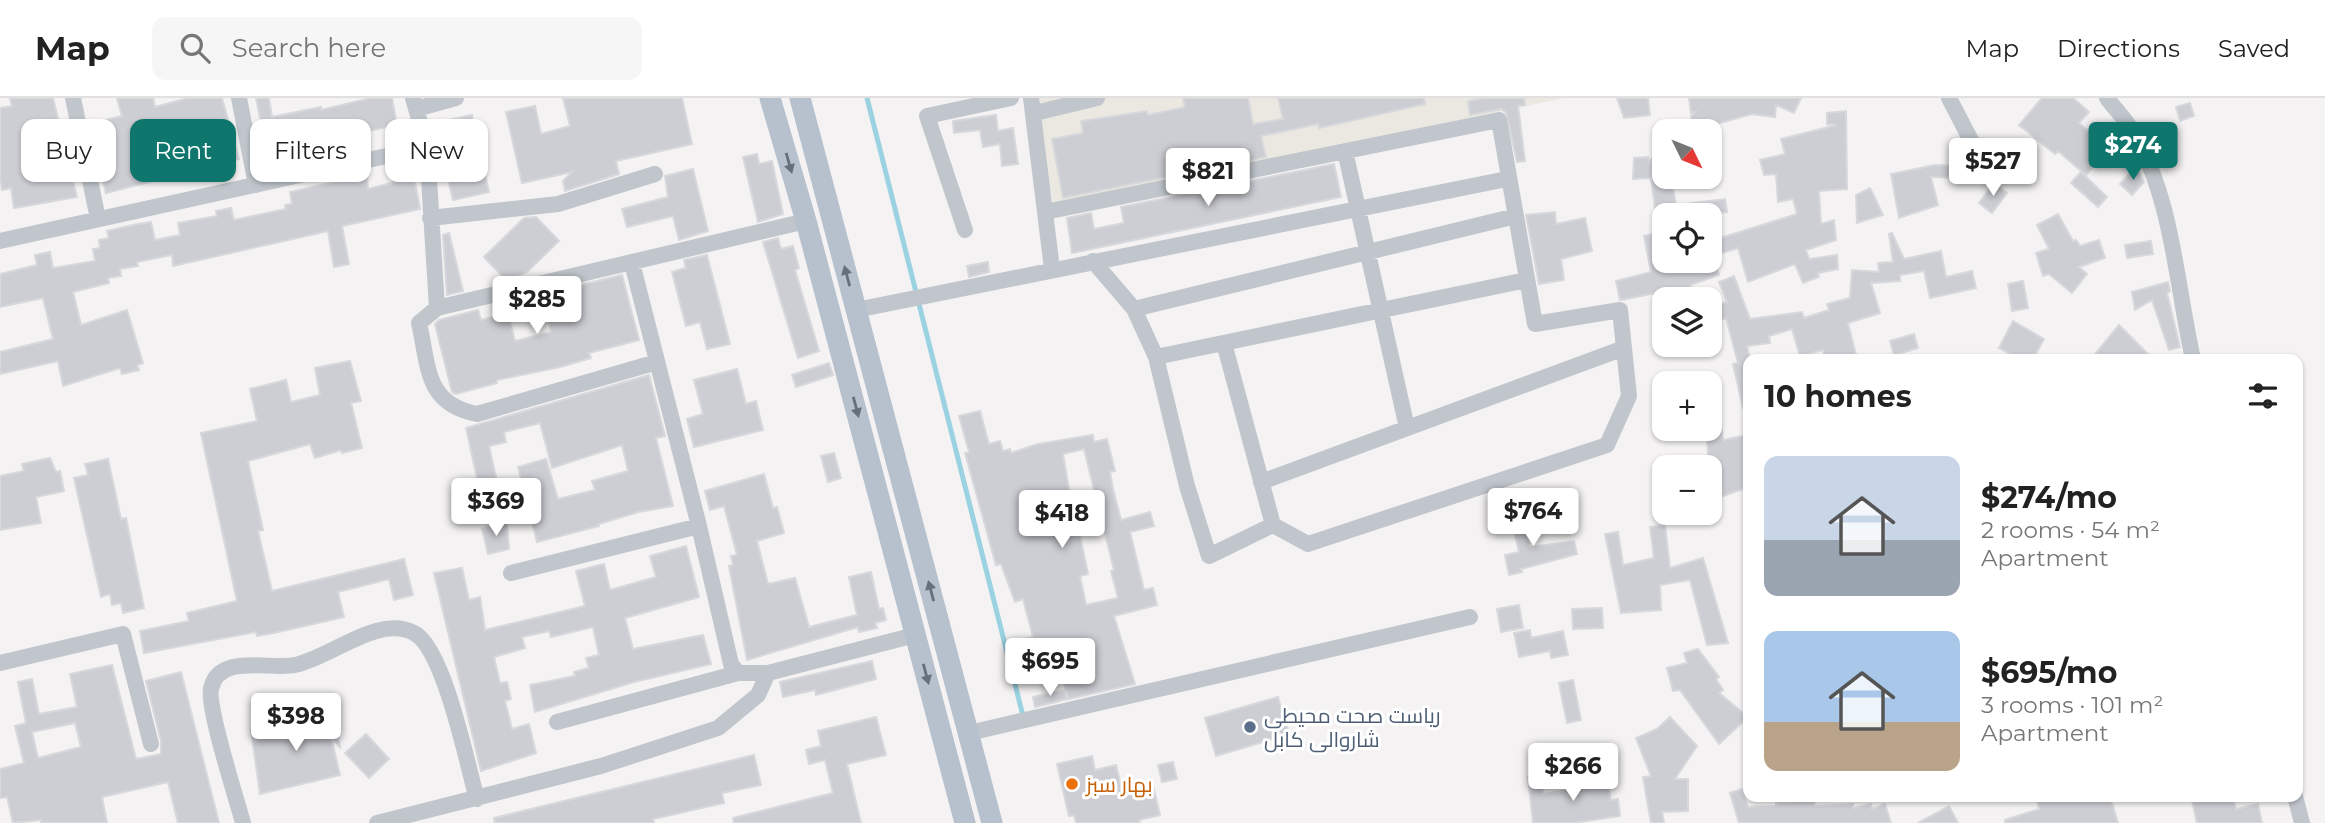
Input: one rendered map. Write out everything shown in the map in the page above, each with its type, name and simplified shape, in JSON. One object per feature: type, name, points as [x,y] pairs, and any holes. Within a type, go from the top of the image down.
[{"type":"main road","points":[[770,98],[844,361],[965,823]]},
{"type":"main road","points":[[800,98],[992,823]]},
{"type":"main road","points":[[844,361],[868,355]]},
{"type":"main road","points":[[865,443],[890,436]]},
{"type":"street","points":[[73,98],[98,219]]},
{"type":"street","points":[[239,98],[257,184]]},
{"type":"street","points":[[415,103],[457,98]]},
{"type":"street","points":[[965,230],[927,116],[1011,98]]},
{"type":"street","points":[[1052,269],[1033,105],[1097,98]]},
{"type":"street","points":[[1949,98],[1976,150]]},
{"type":"street","points":[[2107,98],[2133,132],[2158,192],[2174,253],[2192,354]]},
{"type":"street","points":[[1045,212],[1499,120],[1507,179],[1535,324],[1620,310],[1629,396],[1607,445],[1308,544],[1272,525],[1224,343]]},
{"type":"street","points":[[1345,151],[1407,428]]},
{"type":"street","points":[[0,241],[385,156]]},
{"type":"street","points":[[430,218],[558,204],[654,174]]},
{"type":"street","points":[[856,310],[1507,179]]},
{"type":"street","points":[[428,182],[437,308]]},
{"type":"street","points":[[1134,309],[1516,216]]},
{"type":"street","points":[[657,362],[477,414],[457,410],[434,393],[419,323],[437,308],[806,221]]},
{"type":"street","points":[[1093,261],[1134,309],[1156,357],[1188,486],[1209,556],[1272,525]]},
{"type":"street","points":[[632,263],[731,664],[738,673]]},
{"type":"street","points":[[1156,357],[1526,280]]},
{"type":"street","points":[[1261,482],[1624,348]]},
{"type":"street","points":[[511,573],[699,526]]},
{"type":"street","points":[[969,733],[1470,617]]},
{"type":"street","points":[[243,823],[223,752],[210,690],[218,674],[230,667],[295,665],[390,626],[415,633],[436,657],[477,799]]},
{"type":"street","points":[[0,663],[123,635],[151,744]]},
{"type":"street","points":[[557,722],[738,673],[768,673],[915,635]]},
{"type":"street","points":[[377,823],[601,766],[719,728],[758,695],[768,673]]},
{"type":"street","points":[[2297,802],[2302,823]]},
{"type":"shaded area","points":[[1032,98],[1564,98],[1054,206]]},
{"type":"building","points":[[10,98],[53,98],[58,119],[21,119],[21,182],[73,182],[77,197],[14,208],[11,188],[2,190],[0,177],[0,108],[12,106]]},
{"type":"building","points":[[117,98],[153,98],[155,107],[188,98],[222,98],[228,119],[130,119],[130,182],[149,182],[106,193],[103,182],[116,182],[116,119],[109,119],[122,116]]},
{"type":"building","points":[[256,98],[269,98],[272,117],[321,107],[321,110],[371,98],[392,98],[396,119],[385,119],[385,128],[371,131],[371,119],[260,119]]},
{"type":"building","points":[[563,98],[682,98],[692,144],[616,161],[619,174],[565,191],[563,181],[572,172],[522,183],[506,112],[535,106],[541,134],[570,126]]},
{"type":"building","points":[[1183,98],[1248,98],[1253,124],[1283,119],[1278,98],[1424,98],[1425,104],[1319,128],[1318,124],[1261,136],[1266,157],[1063,198],[1052,139],[1083,133],[1081,121],[1147,111],[1148,115],[1185,107]]},
{"type":"building","points":[[1524,98],[1525,105],[1518,106],[1525,161],[1517,162],[1506,113],[1502,109],[1470,115],[1468,101]]},
{"type":"building","points":[[1617,98],[1648,98],[1650,115],[1624,118]]},
{"type":"building","points":[[1689,98],[1801,98],[1794,113],[1776,105],[1775,117],[1752,114],[1722,122],[1722,119],[1691,119],[1695,112],[1691,113]]},
{"type":"building","points":[[2042,98],[2073,98],[2089,112],[2079,123],[2109,149],[2086,175],[2058,151],[2055,154],[2019,125]]},
{"type":"building","points":[[2190,103],[2194,116],[2180,121],[2176,107]]},
{"type":"building","points":[[1846,111],[1847,189],[1819,191],[1821,224],[1834,220],[1836,240],[1806,250],[1809,259],[1837,255],[1838,269],[1818,273],[1819,277],[1803,283],[1795,264],[1748,282],[1738,248],[1722,253],[1722,238],[1797,214],[1793,199],[1778,202],[1776,174],[1764,175],[1760,160],[1785,154],[1781,139],[1837,125],[1827,124],[1827,113]]},
{"type":"building","points":[[472,115],[473,119],[454,119]]},
{"type":"building","points":[[996,115],[998,131],[1013,128],[1018,164],[1002,166],[1000,144],[983,147],[980,130],[954,133],[953,121]]},
{"type":"building","points":[[757,154],[759,164],[772,161],[783,214],[758,222],[743,157]]},
{"type":"building","points":[[1648,157],[1649,162],[1652,159],[1652,185],[1651,178],[1633,179],[1634,158]]},
{"type":"building","points":[[1334,164],[1341,197],[1072,253],[1067,218],[1091,213],[1094,229],[1124,223],[1121,207]]},
{"type":"building","points":[[1935,165],[1982,167],[1981,179],[1931,177],[1938,205],[1899,218],[1891,174]]},
{"type":"building","points":[[2136,167],[2144,182],[2132,195],[2120,184]]},
{"type":"building","points":[[693,169],[708,231],[679,240],[673,216],[627,227],[622,209],[668,197],[665,176]]},
{"type":"building","points":[[2081,172],[2107,197],[2098,207],[2071,183]]},
{"type":"building","points":[[335,182],[367,182],[368,189],[395,182],[415,182],[420,209],[342,226],[349,264],[334,267],[328,231],[173,266],[172,255],[137,262],[138,266],[120,269],[121,276],[108,278],[109,283],[73,292],[81,325],[127,310],[143,363],[137,365],[139,370],[122,374],[120,368],[63,386],[58,361],[0,374],[0,352],[53,339],[43,298],[0,307],[0,274],[37,265],[35,255],[50,252],[53,268],[95,261],[93,249],[100,248],[99,240],[109,238],[107,231],[133,225],[151,222],[155,240],[180,235],[178,223],[217,216],[216,211],[231,208],[234,220],[286,209],[285,205],[292,204],[290,192]]},
{"type":"building","points":[[449,182],[487,182],[489,192],[453,200]]},
{"type":"building","points":[[1994,183],[2007,193],[1992,213],[1979,203]]},
{"type":"building","points":[[1870,188],[1883,215],[1857,223],[1856,195]]},
{"type":"building","points":[[1652,189],[1673,189],[1676,203],[1654,203]]},
{"type":"building","points":[[1725,199],[1727,212],[1722,213],[1722,203],[1692,203]]},
{"type":"building","points":[[1555,212],[1556,224],[1585,218],[1592,251],[1561,259],[1564,280],[1539,284],[1526,215]]},
{"type":"building","points":[[2058,214],[2073,241],[2076,240],[2080,246],[2099,240],[2105,258],[2079,267],[2087,274],[2072,293],[2049,274],[2043,276],[2036,253],[2049,249],[2037,225]]},
{"type":"building","points":[[536,217],[559,241],[527,272],[507,281],[484,257],[524,218]]},
{"type":"building","points":[[449,233],[463,291],[447,295],[443,235]]},
{"type":"building","points":[[1892,233],[1904,259],[1941,251],[1946,277],[1972,271],[1976,288],[1930,298],[1924,271],[1900,275],[1900,281],[1871,283],[1880,313],[1848,323],[1856,354],[1824,354],[1823,350],[1799,354],[1792,329],[1769,336],[1770,343],[1747,346],[1749,354],[1743,354],[1743,408],[1733,364],[1738,363],[1726,318],[1722,320],[1722,304],[1727,302],[1719,282],[1734,276],[1750,319],[1802,312],[1804,318],[1829,310],[1827,304],[1850,298],[1852,270],[1879,272],[1878,263],[1893,262],[1889,234]]},
{"type":"building","points":[[1652,234],[1652,273],[1719,275],[1691,287],[1652,287],[1652,294],[1620,300],[1616,281],[1651,272],[1644,236]]},
{"type":"building","points":[[778,238],[781,249],[793,246],[799,268],[795,270],[819,351],[798,358],[763,242]]},
{"type":"building","points":[[2151,241],[2153,254],[2127,258],[2125,245]]},
{"type":"building","points":[[707,255],[730,344],[707,349],[700,322],[686,326],[672,272],[686,268],[684,260]]},
{"type":"building","points":[[988,262],[989,272],[969,277],[967,266]]},
{"type":"building","points":[[622,275],[639,340],[589,353],[591,358],[560,367],[497,380],[497,383],[456,394],[452,392],[435,324],[439,320],[478,310],[481,320],[508,313],[515,341],[551,332],[543,294]]},
{"type":"building","points":[[2023,281],[2028,308],[2012,311],[2008,284]]},
{"type":"building","points":[[2168,282],[2170,291],[2167,293],[2180,347],[2169,350],[2152,300],[2135,310],[2132,292]]},
{"type":"building","points":[[2013,321],[2044,339],[2036,354],[2010,354],[1999,348]]},
{"type":"building","points":[[2119,325],[2148,354],[2095,354]]},
{"type":"building","points":[[1914,334],[1918,348],[1894,354],[1890,341]]},
{"type":"building","points":[[350,361],[361,401],[351,403],[362,448],[342,453],[341,450],[315,458],[310,444],[248,461],[263,530],[258,531],[272,591],[404,559],[413,595],[394,600],[389,579],[338,592],[344,617],[274,633],[257,636],[256,632],[144,653],[140,631],[189,621],[187,613],[237,601],[201,433],[257,421],[250,389],[286,380],[291,402],[320,395],[315,368]]},
{"type":"building","points":[[829,363],[833,375],[796,387],[792,375]]},
{"type":"building","points":[[737,369],[746,404],[756,401],[763,430],[694,447],[687,419],[703,414],[694,380]]},
{"type":"building","points":[[649,375],[665,436],[656,438],[673,506],[638,512],[599,526],[537,542],[518,467],[546,459],[558,499],[595,490],[592,481],[628,471],[622,445],[552,468],[540,423],[504,432],[506,442],[489,446],[499,491],[481,496],[466,428]]},
{"type":"building","points":[[980,411],[989,444],[1000,441],[1003,451],[1010,449],[1011,453],[1038,444],[1093,435],[1094,442],[1107,439],[1115,471],[1110,472],[1121,520],[1150,512],[1154,526],[1130,532],[1144,590],[1153,588],[1157,605],[1114,616],[1135,684],[1068,699],[1055,647],[1016,656],[1013,641],[1033,637],[1023,599],[1015,602],[1001,564],[996,565],[965,453],[969,452],[959,416]],"holes":[[[1084,449],[1114,570],[1111,571],[1118,598],[1086,605],[1080,576],[1088,574],[1079,530],[1076,531],[1063,454]]]},
{"type":"building","points":[[1722,432],[1723,440],[1743,436],[1743,489],[1722,496],[1722,455],[1708,455],[1707,441],[1722,441]]},
{"type":"building","points":[[834,453],[841,478],[828,482],[821,456]]},
{"type":"building","points":[[50,458],[56,472],[60,471],[64,491],[36,497],[41,523],[0,530],[0,476],[24,471],[22,464]]},
{"type":"building","points":[[108,459],[121,519],[126,518],[144,608],[123,613],[121,603],[112,605],[110,594],[101,597],[74,478],[88,475],[85,464]]},
{"type":"building","points":[[764,474],[773,508],[777,507],[784,533],[757,541],[768,584],[795,578],[809,627],[857,615],[849,577],[871,572],[879,609],[883,608],[886,620],[875,623],[877,628],[859,632],[858,627],[747,660],[729,566],[733,565],[731,556],[737,555],[724,506],[710,510],[705,491]]},
{"type":"building","points":[[1521,507],[1530,547],[1574,541],[1577,554],[1521,569],[1522,572],[1509,575],[1505,555],[1519,552],[1509,509]]},
{"type":"building","points":[[507,523],[509,549],[488,554],[482,529]]},
{"type":"building","points":[[1665,525],[1670,568],[1703,558],[1728,643],[1707,645],[1690,580],[1660,585],[1661,610],[1621,613],[1605,534],[1618,532],[1623,565],[1654,558],[1650,527]]},
{"type":"building","points":[[686,546],[699,597],[625,618],[633,649],[703,635],[711,664],[634,682],[535,712],[530,685],[575,676],[574,672],[589,668],[586,658],[599,655],[593,627],[551,637],[549,631],[522,637],[525,648],[494,657],[500,683],[507,682],[511,699],[505,701],[512,729],[529,724],[536,753],[481,771],[434,573],[462,568],[469,600],[480,597],[485,630],[585,606],[576,571],[604,564],[610,590],[656,577],[650,556]]},
{"type":"building","points":[[1519,605],[1523,628],[1501,632],[1497,609]]},
{"type":"building","points":[[1602,608],[1603,628],[1573,629],[1572,609]]},
{"type":"building","points":[[1530,630],[1531,638],[1563,631],[1568,655],[1551,658],[1550,651],[1519,657],[1514,633]]},
{"type":"building","points":[[1698,649],[1719,677],[1716,679],[1723,690],[1719,693],[1743,713],[1743,722],[1719,744],[1680,690],[1673,691],[1667,668],[1687,663],[1684,653]]},
{"type":"building","points":[[872,661],[876,679],[816,695],[815,690],[783,697],[780,682]]},
{"type":"building","points":[[112,665],[136,759],[161,754],[161,741],[146,681],[181,672],[219,823],[178,823],[168,782],[102,797],[107,823],[41,823],[41,820],[13,823],[7,797],[0,798],[0,769],[24,763],[15,726],[26,723],[18,682],[32,679],[39,714],[77,707],[70,674]],"holes":[[[75,723],[81,747],[38,758],[32,732]]]},
{"type":"building","points":[[1573,680],[1581,720],[1567,723],[1559,683]]},
{"type":"building","points":[[1065,690],[1067,699],[1035,707],[1033,697]]},
{"type":"building","points":[[1278,697],[1289,734],[1216,756],[1205,718]]},
{"type":"building","points":[[334,714],[340,747],[331,737],[340,775],[260,794],[251,730]]},
{"type":"building","points":[[876,717],[886,755],[847,764],[861,823],[734,823],[733,818],[833,793],[825,760],[809,764],[806,750],[821,746],[818,731]]},
{"type":"building","points":[[1670,717],[1697,746],[1675,779],[1688,779],[1688,811],[1662,812],[1664,823],[1651,823],[1643,777],[1651,776],[1636,738],[1657,729]]},
{"type":"building","points":[[366,734],[389,759],[369,778],[345,753]]},
{"type":"building","points":[[754,755],[761,785],[722,793],[724,803],[653,819],[654,823],[495,823],[494,818]]},
{"type":"building","points":[[1092,756],[1095,770],[1116,765],[1123,794],[1153,786],[1160,815],[1139,820],[1140,823],[1076,823],[1074,815],[1069,816],[1057,764]]},
{"type":"building","points":[[1173,762],[1177,779],[1162,782],[1158,765]]},
{"type":"building","points":[[1606,772],[1611,800],[1618,799],[1620,816],[1573,823],[1533,823],[1528,777],[1542,776],[1543,794],[1594,786],[1592,774]]},
{"type":"building","points":[[1742,789],[1743,802],[1746,802],[1748,807],[1776,806],[1776,803],[1786,802],[1814,802],[1815,806],[1853,804],[1853,808],[1871,804],[1872,809],[1885,804],[1891,823],[1739,823],[1730,793]]},
{"type":"building","points":[[2037,802],[2112,802],[2118,823],[2005,823],[2005,820],[2039,809]]},
{"type":"building","points":[[2192,802],[2234,802],[2236,809],[2258,804],[2262,823],[2197,823]]},
{"type":"building","points":[[1949,806],[1958,823],[1918,823]]},
{"type":"waterway","points":[[867,98],[1022,712]]},
{"type":"place","name":"ریاست صحت محیطی شاروالی کابل","points":[[1250,727]]},
{"type":"place","name":"بهار سبز","points":[[1072,784]]}]
